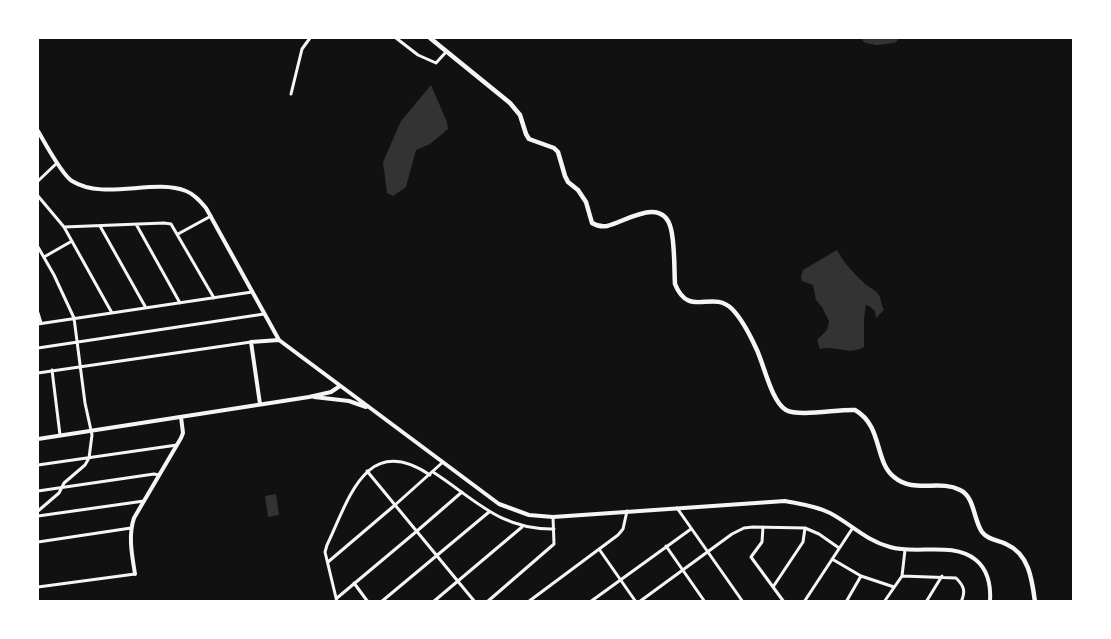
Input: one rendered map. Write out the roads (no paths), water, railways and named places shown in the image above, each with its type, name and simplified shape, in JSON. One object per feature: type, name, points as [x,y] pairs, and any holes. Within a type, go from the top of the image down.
[{"type":"main road","points":[[430,38],[516,108],[529,139],[554,148],[558,152],[565,176],[586,202],[592,223],[598,226],[607,226],[646,212],[657,213],[666,218],[671,228],[675,284],[678,292],[682,298],[690,302],[719,302],[727,304],[733,310],[757,348],[776,398],[784,408],[798,413],[855,410],[868,420],[892,476],[899,481],[914,486],[949,486],[966,494],[983,533],[988,537],[1005,543],[1020,553],[1031,576],[1035,602]]},
{"type":"street","points":[[291,94],[302,49],[310,38]]},
{"type":"street","points":[[396,38],[418,55],[436,63],[446,52]]},
{"type":"street","points":[[38,131],[70,180],[85,188],[174,187],[187,191],[197,198],[211,216],[279,340],[370,409],[444,461],[499,504],[529,515],[553,516],[785,501],[811,506],[823,510],[875,542],[905,550],[950,550],[965,553],[977,560],[987,576],[991,589],[990,602]]},
{"type":"street","points":[[38,182],[57,162]]},
{"type":"street","points":[[38,196],[64,227],[112,312]]},
{"type":"street","points":[[178,234],[211,216]]},
{"type":"street","points":[[136,224],[180,302]]},
{"type":"street","points":[[64,227],[172,224],[214,298]]},
{"type":"street","points":[[100,226],[146,308]]},
{"type":"street","points":[[44,257],[72,241]]},
{"type":"street","points":[[38,247],[74,318],[85,402],[91,429],[89,458],[85,464],[64,482],[59,493],[38,511]]},
{"type":"street","points":[[38,313],[39,324],[252,292]]},
{"type":"street","points":[[38,348],[264,314]]},
{"type":"street","points":[[38,373],[251,342],[279,340]]},
{"type":"street","points":[[251,342],[260,404]]},
{"type":"street","points":[[52,370],[60,435]]},
{"type":"street","points":[[38,438],[309,397],[331,392],[340,386]]},
{"type":"street","points":[[309,397],[349,401],[370,409]]},
{"type":"street","points":[[38,587],[135,574],[130,540],[131,528],[134,518],[183,432],[181,417]]},
{"type":"street","points":[[38,465],[177,445]]},
{"type":"street","points":[[328,562],[444,461]]},
{"type":"street","points":[[337,600],[325,552],[327,545],[357,482],[367,471],[380,463],[399,462],[420,468],[432,473],[462,492],[489,512],[522,526],[554,529]]},
{"type":"street","points":[[367,471],[475,602]]},
{"type":"street","points":[[38,491],[154,474],[159,475]]},
{"type":"street","points":[[337,600],[354,583],[462,492]]},
{"type":"street","points":[[38,516],[144,500]]},
{"type":"street","points":[[676,508],[743,602]]},
{"type":"street","points":[[528,602],[618,535],[623,529],[627,510]]},
{"type":"street","points":[[381,602],[489,512]]},
{"type":"street","points":[[487,602],[554,544],[553,516]]},
{"type":"street","points":[[433,602],[522,526]]},
{"type":"street","points":[[763,527],[762,542],[751,557],[784,602]]},
{"type":"street","points":[[38,542],[131,528]]},
{"type":"street","points":[[599,549],[638,602],[732,534],[744,528],[805,528],[819,534],[839,548]]},
{"type":"street","points":[[773,587],[803,542],[805,528]]},
{"type":"street","points":[[590,602],[691,529]]},
{"type":"street","points":[[804,602],[852,529]]},
{"type":"street","points":[[666,546],[703,601]]},
{"type":"street","points":[[884,602],[902,576],[905,550]]},
{"type":"street","points":[[832,559],[861,576],[894,587]]},
{"type":"street","points":[[846,602],[861,576]]},
{"type":"street","points":[[902,576],[956,578],[963,585],[965,593],[961,602]]},
{"type":"street","points":[[926,602],[942,576]]},
{"type":"street","points":[[354,583],[368,602]]},
{"type":"waterway","points":[[867,38],[877,40],[893,38]]}]
